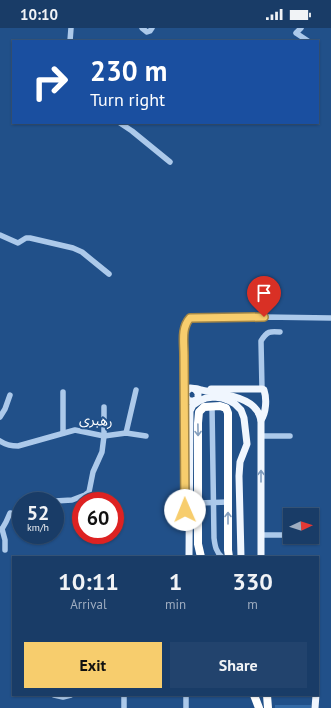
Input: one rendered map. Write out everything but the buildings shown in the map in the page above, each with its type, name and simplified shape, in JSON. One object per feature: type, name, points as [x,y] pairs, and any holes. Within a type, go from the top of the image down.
[{"type":"highway","points":[[201,556],[198,544],[199,412],[204,407],[220,406],[226,408],[228,413],[229,556]]},
{"type":"highway","points":[[254,696],[259,708]]},
{"type":"highway","points":[[267,696],[268,708]]},
{"type":"main road","points":[[185,556],[185,394],[192,388],[262,389],[266,394],[265,411],[261,420]]},
{"type":"main road","points":[[185,394],[189,401],[192,402],[197,400],[199,395],[195,389]]},
{"type":"main road","points":[[195,389],[238,397],[254,406],[259,413],[261,420],[261,556]]},
{"type":"main road","points":[[189,556],[190,411],[199,401],[214,397],[222,398],[235,404],[244,418],[246,444],[240,462],[241,556]]},
{"type":"main road","points":[[246,444],[261,444]]},
{"type":"main road","points":[[316,696],[316,708]]},
{"type":"street","points":[[70,40],[71,28]]},
{"type":"street","points":[[142,28],[148,32],[150,32],[152,28]]},
{"type":"street","points":[[301,28],[296,33],[306,40]]},
{"type":"street","points":[[122,124],[170,162]]},
{"type":"street","points":[[0,235],[18,243],[26,238],[30,238],[73,248],[82,252],[110,274]]},
{"type":"street","points":[[185,394],[184,330],[186,323],[190,318],[331,318]]},
{"type":"street","points":[[262,389],[261,341],[265,335],[270,332],[280,332]]},
{"type":"street","points":[[126,433],[136,390]]},
{"type":"street","points":[[63,392],[63,433]]},
{"type":"street","points":[[0,417],[5,409],[10,395]]},
{"type":"street","points":[[212,406],[214,538],[218,556]]},
{"type":"street","points":[[64,500],[72,500],[89,492],[93,472],[102,452],[104,436],[104,407]]},
{"type":"street","name":"رهبری","points":[[0,441],[12,446],[18,446],[75,430],[104,436],[126,433],[146,436]]},
{"type":"street","points":[[261,436],[290,436]]},
{"type":"street","points":[[199,503],[228,502]]},
{"type":"street","points":[[5,550],[5,540],[1,529],[10,513],[12,514]]},
{"type":"street","points":[[261,536],[283,535]]},
{"type":"street","points":[[124,696],[124,708]]},
{"type":"street","points":[[186,696],[186,708]]},
{"type":"shaded area","points":[[275,705],[311,705],[311,708],[275,708]]},
{"type":"route","points":[[185,510],[184,330],[186,323],[190,318],[264,317]]}]
